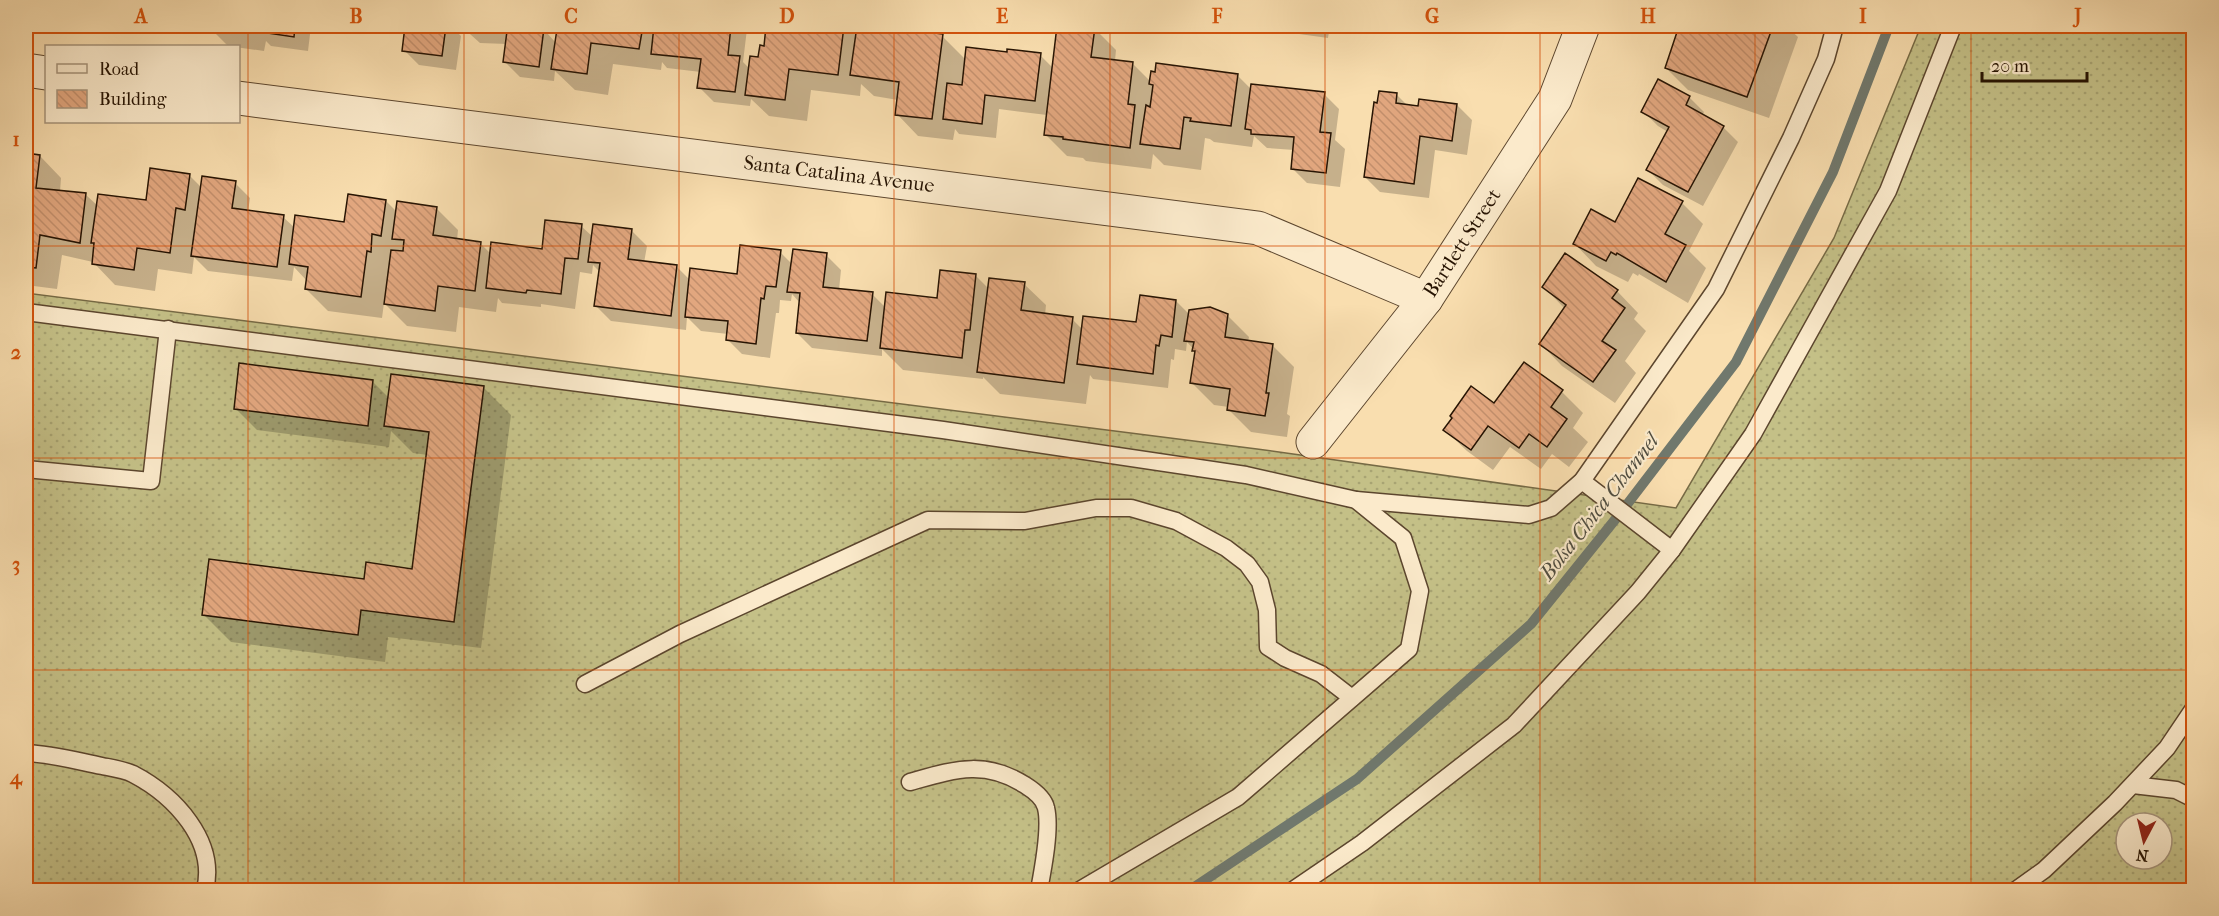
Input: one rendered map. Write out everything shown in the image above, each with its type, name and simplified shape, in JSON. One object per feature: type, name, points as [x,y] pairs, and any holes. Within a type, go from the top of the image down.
[{"type":"street","name":"Bartlett Street","points":[[1313,442],[1426,298],[1555,99],[1583,26]]},
{"type":"street","points":[[26,70],[45,73]]},
{"type":"street","name":"Santa Catalina Avenue","points":[[240,98],[1258,228],[1426,298]]},
{"type":"lane","points":[[26,312],[944,430],[1246,475],[1356,500],[1529,516],[1551,508],[1581,482],[1716,289],[1795,128],[1826,59],[1835,26]]},
{"type":"lane","points":[[1293,891],[1362,843],[1514,725],[1638,592],[1672,550],[1753,434],[1888,191],[1953,26]]},
{"type":"lane","points":[[26,469],[151,481],[168,329]]},
{"type":"lane","points":[[1581,482],[1672,550]]},
{"type":"lane","points":[[1080,891],[1238,797],[1409,649],[1420,591],[1403,538],[1356,500]]},
{"type":"lane","points":[[585,684],[680,634],[927,520],[1025,521],[1096,508],[1131,508],[1176,521],[1226,548],[1247,564],[1260,582],[1267,610],[1268,647],[1285,658],[1322,674],[1352,698]]},
{"type":"lane","points":[[2016,891],[2044,870],[2133,785],[2167,748],[2193,708]]},
{"type":"lane","points":[[26,753],[47,754],[132,773],[163,794],[189,820],[203,844],[206,891]]},
{"type":"lane","points":[[910,782],[950,771],[986,768],[1014,778],[1035,791],[1046,806],[1046,832],[1039,891]]},
{"type":"lane","points":[[2133,785],[2176,790],[2193,799]]},
{"type":"shaded area","points":[[1921,26],[2193,26],[2193,890],[26,890],[26,293],[1257,449],[1676,508],[1834,238]]},
{"type":"building","points":[[211,26],[243,26],[243,30]]},
{"type":"building","points":[[255,26],[295,26],[294,37],[254,31]]},
{"type":"building","points":[[405,26],[446,26],[442,56],[402,51]]},
{"type":"building","points":[[464,26],[544,28],[539,67],[503,62],[507,31],[483,29],[483,31],[464,28]]},
{"type":"building","points":[[566,26],[643,26],[639,49],[591,43],[587,74],[551,69],[557,29],[566,30]]},
{"type":"building","points":[[654,26],[731,26],[728,55],[740,56],[735,92],[697,88],[701,59],[651,54]]},
{"type":"building","points":[[766,26],[844,26],[838,75],[789,69],[785,100],[745,95],[750,56],[758,57],[760,45],[764,46]]},
{"type":"building","points":[[857,26],[943,34],[932,119],[895,115],[899,82],[850,75]]},
{"type":"building","points":[[1057,26],[1095,27],[1091,57],[1133,62],[1128,104],[1135,105],[1130,148],[1044,135]]},
{"type":"building","points":[[1679,26],[1773,26],[1747,97],[1665,68]]},
{"type":"building","points":[[966,47],[1041,53],[1035,101],[985,95],[982,124],[943,119],[947,83],[962,85]]},
{"type":"building","points":[[1156,63],[1238,74],[1231,126],[1190,121],[1191,118],[1184,117],[1180,149],[1140,144],[1146,105],[1150,107],[1153,85],[1149,84],[1151,71],[1155,72]]},
{"type":"building","points":[[1658,79],[1690,96],[1686,105],[1724,126],[1688,192],[1646,170],[1669,127],[1641,112]]},
{"type":"building","points":[[1251,84],[1325,92],[1320,132],[1331,133],[1326,173],[1291,169],[1294,137],[1251,134],[1251,130],[1245,129]]},
{"type":"building","points":[[1379,91],[1397,93],[1396,103],[1418,106],[1419,99],[1457,104],[1452,141],[1420,136],[1414,184],[1364,177],[1374,102],[1377,103]]},
{"type":"building","points":[[26,153],[40,155],[36,188],[86,193],[80,243],[40,235],[36,268],[26,267]]},
{"type":"building","points":[[150,168],[190,174],[185,210],[176,208],[170,253],[137,248],[134,270],[92,264],[94,243],[91,243],[98,194],[146,200]]},
{"type":"building","points":[[202,176],[236,181],[232,208],[284,215],[277,267],[191,256]]},
{"type":"building","points":[[1638,178],[1683,201],[1665,234],[1686,245],[1666,282],[1617,253],[1616,255],[1611,252],[1606,261],[1573,244],[1591,209],[1615,222]]},
{"type":"building","points":[[348,194],[386,200],[381,236],[372,234],[371,252],[367,251],[361,297],[305,289],[308,267],[289,264],[295,215],[344,222]]},
{"type":"building","points":[[397,201],[437,207],[433,235],[481,242],[475,291],[438,286],[435,311],[384,304],[391,250],[403,251],[404,240],[392,239]]},
{"type":"building","points":[[545,220],[582,224],[578,259],[565,258],[561,294],[486,288],[491,242],[542,249]]},
{"type":"building","points":[[593,224],[632,229],[628,259],[677,265],[671,316],[594,306],[600,263],[588,262]]},
{"type":"building","points":[[740,245],[781,250],[776,287],[766,286],[764,299],[761,298],[756,344],[726,340],[728,321],[685,317],[690,268],[737,274]]},
{"type":"building","points":[[793,249],[827,253],[823,287],[873,292],[867,341],[796,333],[800,293],[787,292]]},
{"type":"building","points":[[1565,253],[1618,290],[1612,298],[1625,308],[1602,341],[1616,350],[1593,382],[1539,344],[1566,305],[1542,287]]},
{"type":"building","points":[[940,270],[976,274],[970,330],[965,330],[962,358],[880,348],[886,292],[937,298]]},
{"type":"building","points":[[989,278],[1025,282],[1021,310],[1073,317],[1064,383],[977,372]]},
{"type":"building","points":[[1140,295],[1176,300],[1172,337],[1161,335],[1159,346],[1156,345],[1153,374],[1077,364],[1083,316],[1136,322]]},
{"type":"building","points":[[1210,307],[1228,314],[1225,337],[1273,344],[1265,416],[1227,410],[1230,389],[1190,383],[1195,351],[1192,351],[1194,342],[1184,341],[1189,310]]},
{"type":"building","points":[[1524,362],[1563,390],[1551,407],[1567,419],[1547,447],[1529,434],[1519,448],[1488,426],[1471,450],[1443,430],[1471,386],[1494,403]]},
{"type":"building","points":[[239,363],[373,380],[368,426],[234,409]]},
{"type":"building","points":[[391,374],[484,386],[454,622],[361,610],[358,635],[202,615],[209,559],[364,579],[366,562],[412,569],[429,432],[384,426]]},
{"type":"waterway","name":"Bolsa Chica Channel","points":[[1190,890],[1357,779],[1531,624],[1622,511],[1736,362],[1833,172],[1889,26]]}]
